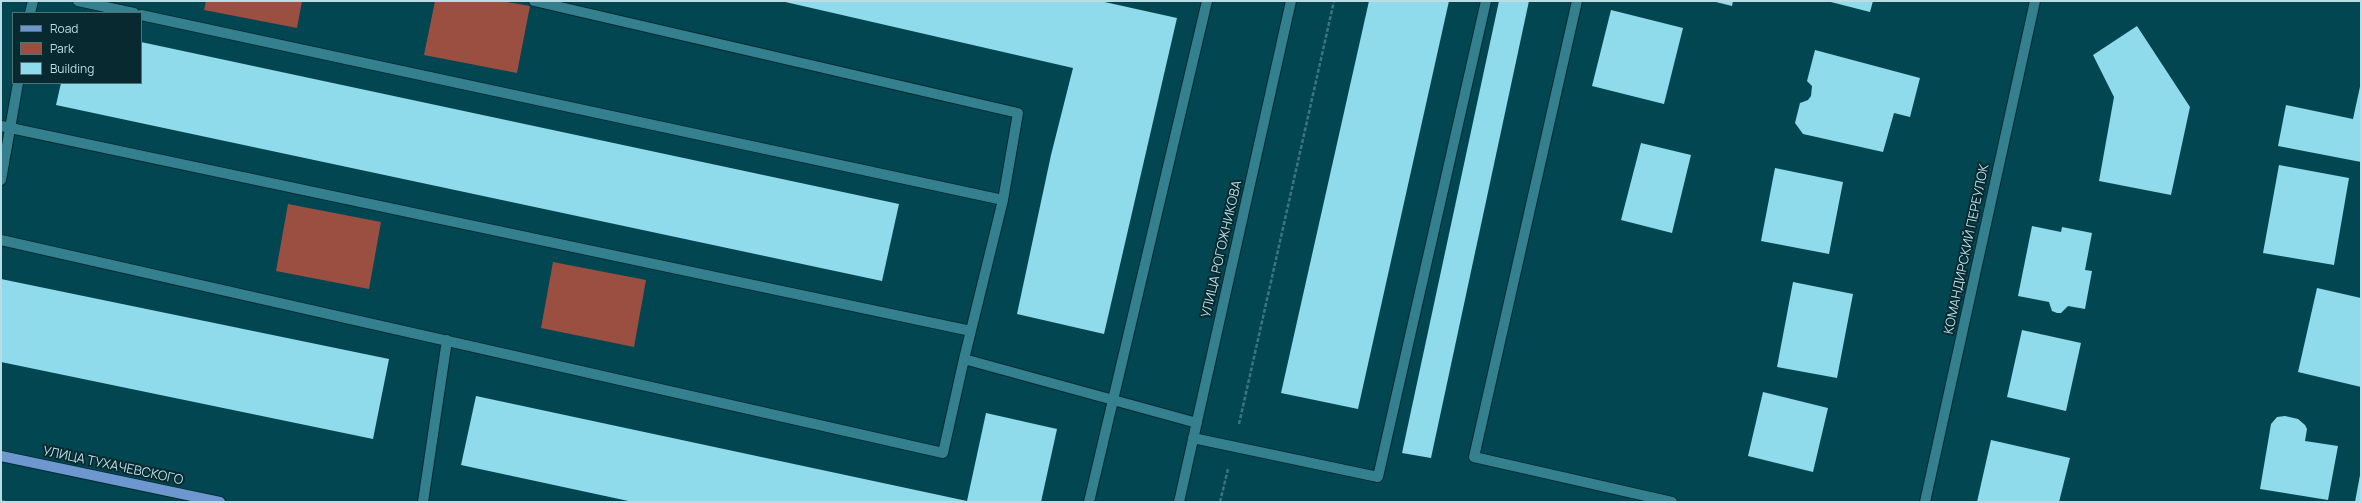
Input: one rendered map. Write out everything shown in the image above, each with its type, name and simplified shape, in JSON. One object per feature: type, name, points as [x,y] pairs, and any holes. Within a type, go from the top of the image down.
[{"type":"main road","name":"УЛИЦА ТУХАЧЕВСКОГО","points":[[1,456],[220,502]]},
{"type":"street","points":[[30,12],[32,1]]},
{"type":"street","points":[[78,1],[129,12]]},
{"type":"street","points":[[1,240],[943,453],[964,359],[1003,200],[1018,113],[534,1]]},
{"type":"street","points":[[1089,502],[1207,1]]},
{"type":"street","name":"УЛИЦА РОГОЖНИКОВА","points":[[1179,502],[1291,1]]},
{"type":"street","points":[[1193,438],[1378,477],[1486,1]]},
{"type":"street","points":[[1577,1],[1474,457],[1672,502]]},
{"type":"street","name":"КОМАНДИРСКИЙ ПЕРЕУЛОК","points":[[1925,502],[2035,1]]},
{"type":"street","points":[[142,15],[1003,200]]},
{"type":"street","points":[[1,180],[6,127],[18,84]]},
{"type":"street","points":[[6,127],[971,331]]},
{"type":"street","points":[[423,502],[447,340]]},
{"type":"street","points":[[964,359],[1197,422]]},
{"type":"path","points":[[1220,502],[1234,447],[1334,1]]},
{"type":"path","points":[[1,501],[6,502]]},
{"type":"green space","points":[[206,1],[302,1],[297,28],[204,10]]},
{"type":"green space","points":[[435,1],[501,1],[530,6],[517,73],[424,55]]},
{"type":"green space","points":[[288,204],[381,222],[369,289],[276,271]]},
{"type":"green space","points":[[553,262],[646,280],[634,347],[541,328]]},
{"type":"building","points":[[781,1],[1100,1],[1177,18],[1104,334],[1017,314],[1051,155],[1073,68]]},
{"type":"building","points":[[1369,1],[1449,1],[1358,409],[1281,393]]},
{"type":"building","points":[[1499,1],[1529,1],[1431,458],[1402,453]]},
{"type":"building","points":[[1712,1],[1733,1],[1732,6]]},
{"type":"building","points":[[1827,1],[1873,1],[1870,12]]},
{"type":"building","points":[[1611,10],[1683,28],[1664,104],[1592,86]]},
{"type":"building","points":[[2137,26],[2190,107],[2171,195],[2099,181],[2114,97],[2093,55]]},
{"type":"building","points":[[142,42],[899,204],[882,281],[56,105],[61,84],[142,84]]},
{"type":"building","points":[[1815,50],[1920,78],[1910,117],[1894,113],[1883,152],[1803,134],[1795,123],[1800,103],[1808,100],[1811,96],[1812,86],[1807,81]]},
{"type":"building","points":[[2361,82],[2361,162],[2278,146],[2286,105],[2353,119]]},
{"type":"building","points":[[1641,143],[1691,155],[1672,233],[1621,220]]},
{"type":"building","points":[[2279,165],[2349,178],[2334,265],[2263,253]]},
{"type":"building","points":[[1775,168],[1843,182],[1829,254],[1761,241]]},
{"type":"building","points":[[2032,226],[2061,232],[2062,227],[2092,233],[2085,270],[2092,271],[2085,309],[2068,306],[2061,313],[2057,313],[2052,311],[2049,302],[2018,296]]},
{"type":"building","points":[[1,279],[389,359],[373,439],[1,362]]},
{"type":"building","points":[[1793,282],[1853,294],[1837,378],[1777,367]]},
{"type":"building","points":[[2317,288],[2361,298],[2361,387],[2298,372]]},
{"type":"building","points":[[2022,330],[2081,343],[2066,411],[2007,397]]},
{"type":"building","points":[[1763,392],[1828,408],[1813,472],[1748,456]]},
{"type":"building","points":[[476,396],[967,501],[986,413],[1057,429],[1041,502],[633,502],[461,465]]},
{"type":"building","points":[[2285,416],[2298,419],[2305,425],[2307,429],[2305,441],[2338,446],[2328,500],[2260,489],[2271,424],[2277,417]]},
{"type":"building","points":[[1991,440],[2070,458],[2059,502],[1977,502]]},
{"type":"building","points":[[2360,475],[2361,502],[2355,502]]}]
